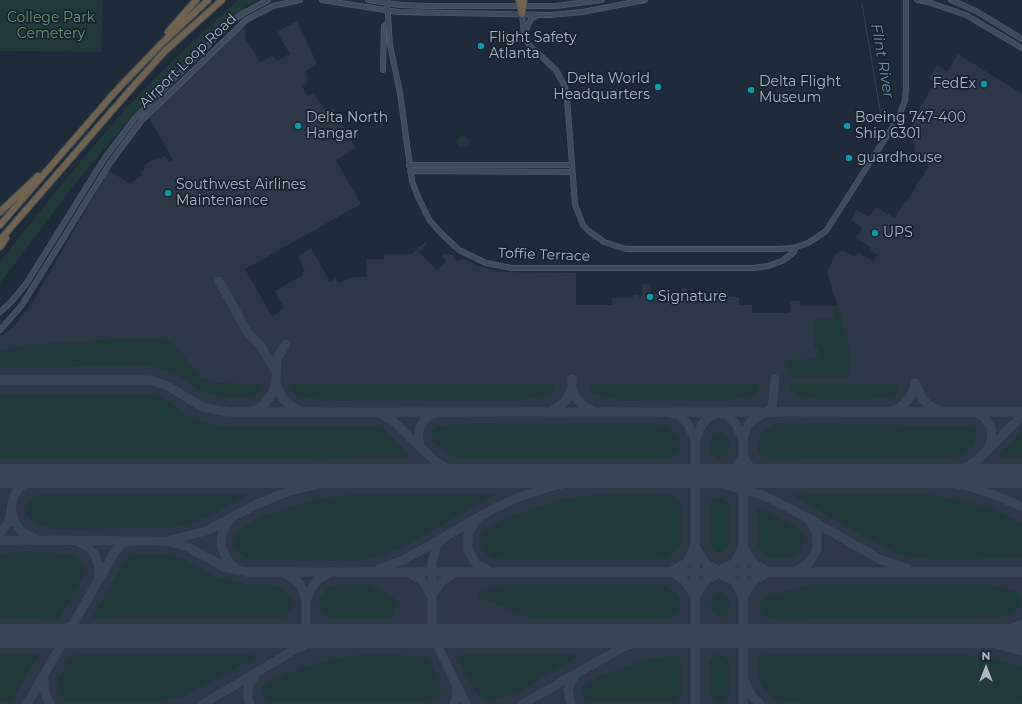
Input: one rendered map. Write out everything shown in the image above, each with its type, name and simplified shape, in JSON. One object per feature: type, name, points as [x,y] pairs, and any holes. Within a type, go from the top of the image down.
[{"type":"highway","points":[[161,44],[196,0]]},
{"type":"highway","points":[[0,224],[115,92],[161,44],[208,0]]},
{"type":"highway","points":[[0,240],[130,90],[165,52],[222,0]]},
{"type":"highway","points":[[165,52],[176,46],[227,0]]},
{"type":"highway","points":[[521,3],[522,14]]},
{"type":"highway","points":[[0,212],[22,190],[46,171]]},
{"type":"highway","points":[[0,247],[17,222]]},
{"type":"street","name":"Airport Loop Road","points":[[0,312],[12,302],[26,284],[104,160],[135,118],[229,24],[246,11],[268,0]]},
{"type":"street","name":"Airport Loop Road","points":[[0,330],[22,305],[110,163],[142,120],[234,29],[259,12],[273,6],[300,0]]},
{"type":"street","points":[[322,0],[387,11],[522,14],[569,14],[645,0]]},
{"type":"street","points":[[368,0],[430,6],[521,3],[573,5],[602,0]]},
{"type":"street","points":[[522,14],[524,33],[533,50],[556,70],[560,76],[568,98],[573,194],[576,210],[583,225],[604,242],[626,249],[779,249],[796,247],[813,241],[830,226],[899,117],[906,92],[906,0]]},
{"type":"street","points":[[917,0],[928,2],[966,15],[1022,48]]},
{"type":"street","points":[[951,0],[976,11],[1022,39]]},
{"type":"street","name":"Toffie Terrace","points":[[387,2],[390,51],[403,109],[408,165],[418,199],[430,221],[459,250],[486,263],[502,267],[758,268],[782,261],[794,252],[796,247]]},
{"type":"street","points":[[524,33],[531,18],[540,14]]},
{"type":"street","points":[[383,70],[384,26],[388,22]]},
{"type":"street","points":[[408,165],[478,171],[572,172]]},
{"type":"street","points":[[410,171],[479,165],[572,165]]},
{"type":"street","points":[[478,171],[479,165]]},
{"type":"street","points":[[517,165],[517,171]]},
{"type":"shaded area","points":[[297,21],[317,64],[306,71],[308,82],[302,86],[308,96],[314,93],[326,112],[333,108],[356,148],[336,160],[361,204],[245,269],[272,316],[284,308],[275,291],[303,275],[302,273],[305,271],[298,256],[311,248],[330,282],[336,278],[338,283],[355,277],[367,277],[366,259],[384,259],[384,254],[411,254],[425,242],[427,244],[419,252],[437,270],[446,261],[442,256],[444,254],[454,255],[454,259],[458,261],[463,259],[478,266],[499,272],[576,273],[576,305],[612,305],[612,298],[632,298],[633,295],[639,295],[639,298],[642,298],[642,284],[650,284],[650,296],[652,294],[659,294],[659,303],[667,303],[670,296],[682,296],[682,288],[687,288],[688,296],[739,297],[739,305],[752,305],[752,313],[790,313],[790,301],[800,301],[800,306],[837,306],[827,271],[836,254],[842,250],[855,257],[858,252],[874,261],[877,255],[869,250],[871,247],[856,238],[862,228],[851,220],[856,210],[869,217],[876,207],[895,218],[929,165],[920,159],[915,151],[912,126],[913,119],[935,83],[929,78],[937,65],[947,72],[958,54],[1022,94],[1022,704],[0,704],[0,337],[13,327],[30,306],[109,170],[130,184],[142,175],[141,172],[145,170],[143,167],[149,162],[165,156],[170,162],[173,160],[149,118],[162,104],[242,26],[246,32],[245,38],[260,62],[271,56],[277,61],[290,54],[277,32]]},
{"type":"green space","name":"College Park Cemetery","points":[[0,0],[103,0],[101,52],[0,51]]},
{"type":"green space","points":[[238,0],[258,0],[246,6],[214,33],[135,112],[74,185],[0,283],[0,261],[74,169],[127,107],[171,62]]},
{"type":"green space","points":[[461,136],[465,136],[469,142],[465,148],[461,148],[457,144],[457,140]]},
{"type":"green space","points":[[833,307],[838,307],[849,344],[849,378],[789,378],[788,360],[818,359],[818,348],[814,348],[814,319],[834,319]]},
{"type":"green space","points":[[152,337],[172,343],[181,351],[194,371],[201,377],[215,383],[260,384],[262,386],[260,391],[255,395],[244,398],[224,398],[203,392],[172,372],[145,366],[0,368],[0,352],[24,345]]},
{"type":"green space","points":[[290,384],[555,384],[553,392],[547,395],[525,400],[329,401],[295,395],[291,391]]},
{"type":"green space","points":[[588,384],[760,384],[756,394],[733,400],[625,401],[590,392]]},
{"type":"green space","points":[[790,384],[899,384],[899,390],[893,396],[865,400],[819,400],[796,395],[791,390]]},
{"type":"green space","points":[[0,394],[145,394],[163,397],[189,417],[219,426],[378,427],[385,430],[410,455],[410,457],[315,459],[0,459]]},
{"type":"green space","points":[[473,423],[657,424],[669,428],[678,436],[680,446],[677,453],[668,459],[462,459],[450,456],[432,440],[432,430],[439,426]]},
{"type":"green space","points":[[776,423],[962,426],[975,429],[976,435],[973,445],[960,456],[947,458],[771,459],[759,454],[756,446],[761,434]]},
{"type":"green space","points":[[1022,431],[1022,458],[1001,458],[999,453]]},
{"type":"green space","points":[[720,432],[727,436],[730,445],[727,455],[719,459],[712,455],[709,444],[713,434]]},
{"type":"green space","points":[[789,493],[925,494],[969,502],[995,510],[1022,523],[1022,558],[937,560],[901,555],[866,538]]},
{"type":"green space","points":[[249,494],[212,515],[187,525],[172,528],[53,529],[37,524],[28,517],[25,510],[27,502],[35,495]]},
{"type":"green space","points":[[358,494],[495,494],[402,548],[375,557],[359,560],[334,561],[247,559],[236,550],[234,546],[236,531],[263,516],[317,499]]},
{"type":"green space","points":[[604,494],[669,494],[675,497],[681,504],[681,542],[678,548],[669,557],[655,560],[494,559],[488,556],[482,548],[480,540],[486,529],[505,518],[562,499]]},
{"type":"green space","points":[[717,498],[722,498],[730,506],[729,544],[726,549],[721,552],[716,552],[709,544],[709,505],[711,501]]},
{"type":"green space","points":[[757,508],[798,528],[803,534],[805,542],[801,551],[794,557],[772,559],[765,556],[757,544]]},
{"type":"green space","points":[[26,551],[67,554],[77,558],[84,564],[85,574],[60,617],[55,619],[0,618],[0,554]]},
{"type":"green space","points":[[165,553],[181,558],[215,576],[227,580],[245,584],[269,584],[279,587],[291,597],[292,609],[285,617],[277,618],[92,618],[127,557],[134,554]]},
{"type":"green space","points":[[366,584],[391,595],[396,601],[396,609],[392,619],[331,619],[320,608],[319,601],[327,589],[336,585]]},
{"type":"green space","points":[[504,584],[657,584],[667,587],[677,594],[681,602],[679,610],[676,614],[666,619],[534,619],[479,597],[477,594]]},
{"type":"green space","points":[[813,584],[989,584],[1016,592],[1020,599],[1020,606],[1013,613],[998,618],[768,619],[762,614],[760,605],[763,598]]},
{"type":"green space","points":[[721,592],[727,595],[730,602],[728,613],[722,618],[714,614],[711,605],[713,596]]},
{"type":"green space","points":[[0,654],[39,654],[12,701],[7,703],[0,702]]},
{"type":"green space","points":[[381,654],[425,657],[430,662],[440,685],[441,693],[438,696],[420,703],[272,703],[263,698],[262,687],[303,667],[346,656]]},
{"type":"green space","points":[[464,654],[568,654],[575,655],[576,657],[520,691],[498,699],[486,700],[480,697],[473,687],[460,662],[458,656]]},
{"type":"green space","points":[[720,654],[729,660],[730,694],[727,699],[720,703],[710,697],[709,662],[715,655]]},
{"type":"green space","points":[[767,654],[965,655],[999,660],[1022,667],[1022,703],[900,704],[798,703],[779,701],[766,693],[759,679],[757,666],[759,657]]},
{"type":"green space","points":[[75,655],[256,656],[255,658],[182,697],[147,703],[72,703],[66,701],[61,696],[56,684],[70,657]]},
{"type":"green space","points":[[674,655],[680,659],[682,669],[681,693],[677,701],[595,702],[587,701],[583,698],[581,692],[583,687],[597,677],[642,661]]},
{"type":"waterway","name":"Flint River","points":[[862,4],[882,121]]},
{"type":"taxiway","points":[[219,281],[248,333],[261,346],[276,372]]},
{"type":"taxiway","points":[[253,411],[263,405],[273,393],[276,381],[277,358],[286,344]]},
{"type":"taxiway","points":[[572,379],[572,389],[576,398],[583,406],[593,411]]},
{"type":"taxiway","points":[[743,704],[743,441],[746,429],[750,422],[772,408],[775,379]]},
{"type":"taxiway","points":[[0,380],[150,380],[168,386],[202,407],[228,412],[1022,412]]},
{"type":"taxiway","points":[[276,383],[283,399],[292,407],[300,411]]},
{"type":"taxiway","points":[[915,383],[923,400],[939,411]]},
{"type":"taxiway","points":[[892,411],[899,408],[908,400],[914,390],[915,383]]},
{"type":"taxiway","points":[[552,411],[566,401],[572,387]]},
{"type":"taxiway","points":[[975,412],[985,418],[991,427],[992,437],[989,447]]},
{"type":"taxiway","points":[[379,413],[392,420],[434,460],[449,469],[470,476]]},
{"type":"taxiway","points":[[421,448],[418,438],[420,427],[426,418],[435,413]]},
{"type":"taxiway","points":[[672,413],[680,416],[688,424],[695,440]]},
{"type":"taxiway","points":[[695,704],[695,441],[702,424],[710,416],[719,413]]},
{"type":"taxiway","points":[[720,413],[728,416],[736,424],[743,440]]},
{"type":"taxiway","points":[[940,476],[966,467],[977,460],[1022,416]]},
{"type":"taxiway","points":[[722,476],[733,471],[742,458]]},
{"type":"taxiway","points":[[744,458],[753,471],[765,476]]},
{"type":"taxiway","points":[[0,533],[9,522],[13,498],[19,488],[31,479],[42,476]]},
{"type":"taxiway","points":[[170,540],[206,531],[257,504],[289,491],[353,476]]},
{"type":"taxiway","points":[[466,704],[432,634],[432,562],[437,545],[444,537],[493,509],[519,497],[556,485],[607,476]]},
{"type":"taxiway","points":[[675,476],[719,483],[763,495],[797,512],[881,560],[907,568]]},
{"type":"taxiway","points":[[918,476],[968,486],[995,495],[1022,507]]},
{"type":"taxiway","points":[[12,513],[15,522],[21,531],[35,539]]},
{"type":"taxiway","points":[[230,520],[222,533],[221,545],[227,560],[236,568]]},
{"type":"taxiway","points":[[476,520],[468,534],[468,550],[476,564],[489,571]]},
{"type":"taxiway","points":[[796,571],[809,563],[817,549],[817,533],[810,520]]},
{"type":"taxiway","points":[[0,540],[166,541],[188,547],[224,567],[248,572],[1022,572]]},
{"type":"taxiway","points":[[379,569],[403,560],[440,540]]},
{"type":"taxiway","points":[[77,541],[88,547],[95,555],[99,566],[98,578]]},
{"type":"taxiway","points":[[27,704],[116,550],[123,543],[130,541]]},
{"type":"taxiway","points":[[672,571],[686,563],[694,548]]},
{"type":"taxiway","points":[[696,548],[705,563],[719,571]]},
{"type":"taxiway","points":[[719,571],[734,563],[742,549]]},
{"type":"taxiway","points":[[744,549],[753,563],[767,571]]},
{"type":"taxiway","points":[[284,573],[292,577],[300,584],[306,600]]},
{"type":"taxiway","points":[[203,704],[301,646],[306,634],[306,602],[309,591],[318,579],[330,573]]},
{"type":"taxiway","points":[[409,573],[423,581],[430,594]]},
{"type":"taxiway","points":[[433,594],[441,582],[454,573]]},
{"type":"taxiway","points":[[673,573],[685,581],[694,595]]},
{"type":"taxiway","points":[[719,573],[734,581],[742,595]]},
{"type":"taxiway","points":[[696,595],[705,581],[719,573]]},
{"type":"taxiway","points":[[744,595],[753,581],[767,573]]},
{"type":"taxiway","points":[[996,636],[1022,624]]},
{"type":"taxiway","points":[[49,636],[60,634],[69,627]]},
{"type":"taxiway","points":[[0,637],[4,636]]},
{"type":"taxiway","points":[[301,647],[317,638],[330,636]]},
{"type":"taxiway","points":[[523,704],[623,647],[648,639],[672,636]]},
{"type":"taxiway","points":[[949,636],[993,643],[1022,651]]},
{"type":"taxiway","points":[[571,704],[568,689],[575,674]]},
{"type":"taxiway","points":[[250,704],[248,698],[248,687],[255,675]]},
{"type":"taxiway","points":[[44,677],[44,690],[50,704]]},
{"type":"taxiway","points":[[745,682],[752,696],[760,704]]},
{"type":"taxiway","points":[[454,704],[457,688]]},
{"type":"runway","points":[[0,476],[1022,476]]},
{"type":"runway","points":[[0,636],[1022,636]]},
{"type":"place","name":"Flight Safety Atlanta","points":[[481,46]]},
{"type":"place","name":"FedEx","points":[[984,84]]},
{"type":"place","name":"Delta World Headquarters","points":[[658,87]]},
{"type":"place","name":"Delta Flight Museum","points":[[751,90]]},
{"type":"place","name":"Delta North Hangar","points":[[298,126]]},
{"type":"place","name":"Boeing 747-400 Ship 6301","points":[[847,126]]},
{"type":"place","name":"guardhouse","points":[[849,158]]},
{"type":"place","name":"Southwest Airlines Maintenance","points":[[168,193]]},
{"type":"place","name":"UPS","points":[[875,233]]},
{"type":"place","name":"Signature","points":[[650,297]]}]
